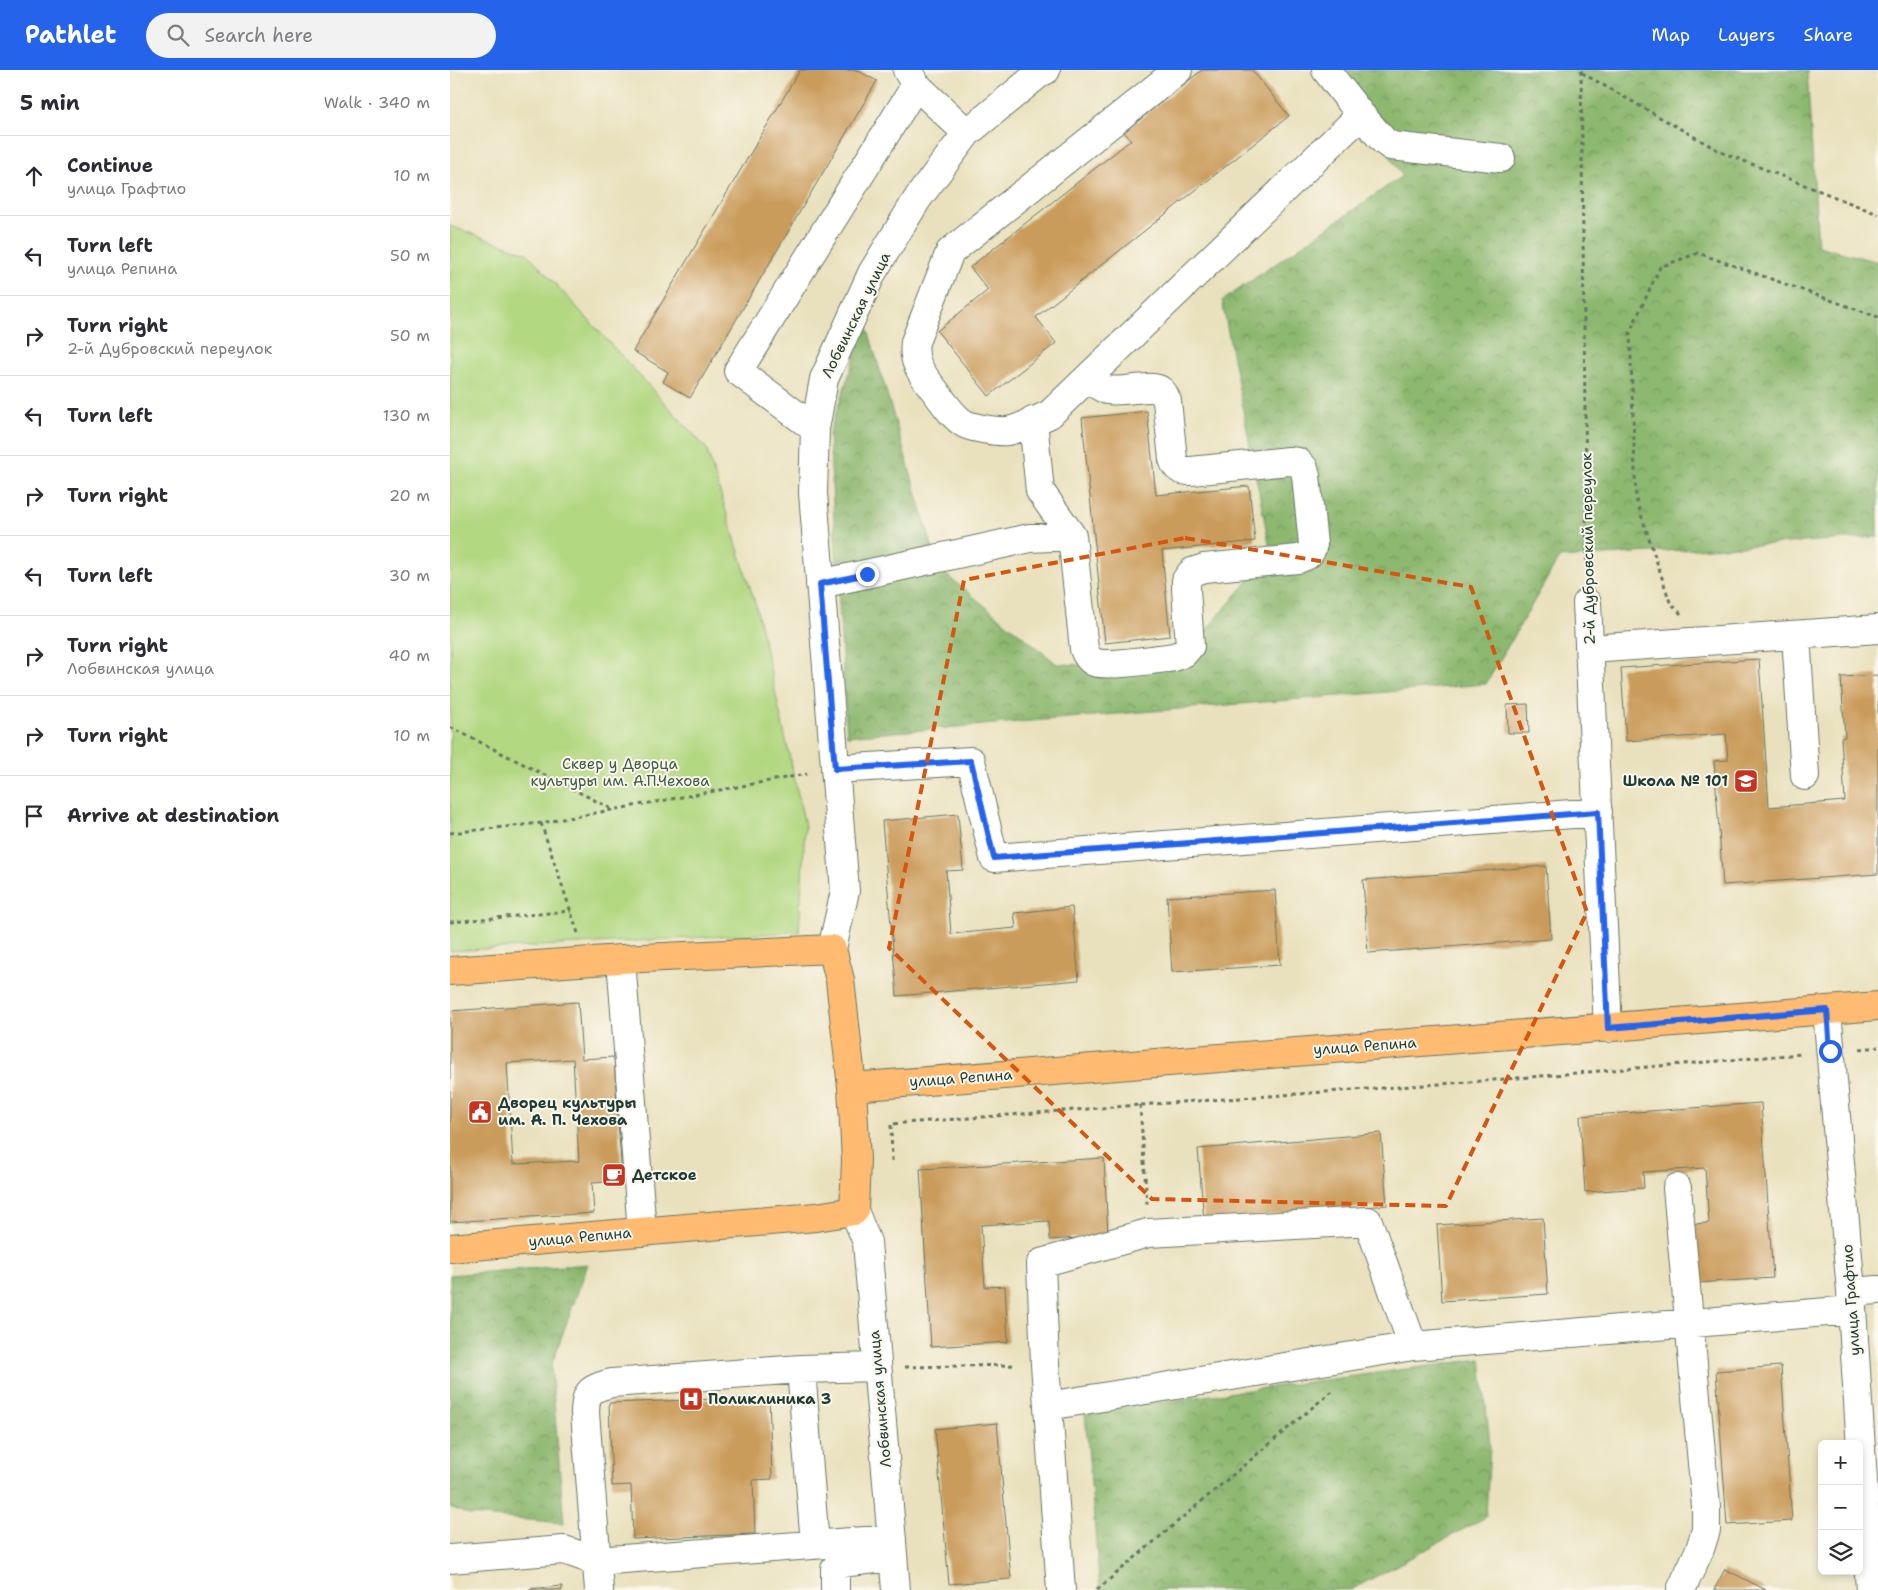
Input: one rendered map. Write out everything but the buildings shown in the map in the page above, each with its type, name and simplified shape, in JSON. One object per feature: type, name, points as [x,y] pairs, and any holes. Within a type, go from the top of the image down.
[{"type":"main road","points":[[450,971],[776,950],[832,949],[843,999],[852,1087],[856,1160],[854,1211]]},
{"type":"main road","name":"улица Репина","points":[[852,1087],[1878,1006]]},
{"type":"main road","name":"улица Репина","points":[[450,1248],[642,1232],[854,1211]]},
{"type":"street","name":"Лобвинская улица","points":[[832,949],[845,891],[813,492],[815,429],[824,379],[872,273],[918,198],[967,133],[1046,70]]},
{"type":"street","points":[[1178,70],[1146,80],[950,252],[915,342],[914,353],[916,364],[922,374],[964,424],[978,428],[1007,431],[1050,414],[1361,114]]},
{"type":"street","points":[[1326,70],[1384,141],[1391,146],[1501,158]]},
{"type":"street","points":[[815,429],[738,371],[912,78],[967,133]]},
{"type":"street","points":[[1033,421],[1040,491],[1072,536],[1084,650],[1088,658],[1094,662],[1106,664],[1174,657],[1184,654],[1190,646],[1186,580],[1192,572],[1204,568],[1298,559],[1308,556],[1312,551],[1313,544],[1306,476],[1304,468],[1298,462],[1191,472],[1181,470],[1175,466],[1172,460],[1167,401],[1159,389],[1106,390],[1088,378]]},
{"type":"street","points":[[820,584],[1030,538],[1072,536]]},
{"type":"street","name":"2-й Дубровский переулок","points":[[1588,603],[1608,1028]]},
{"type":"street","points":[[1590,650],[1878,630]]},
{"type":"street","points":[[1796,636],[1805,776]]},
{"type":"street","points":[[835,769],[971,761],[994,858],[1598,812]]},
{"type":"street","points":[[621,959],[642,1232]]},
{"type":"street","name":"улица Графтио","points":[[1827,1010],[1873,1548],[1870,1590]]},
{"type":"street","points":[[1677,1188],[1706,1507],[1706,1530],[1700,1549],[1681,1590]]},
{"type":"street","name":"Лобвинская улица","points":[[854,1211],[867,1242],[896,1590]]},
{"type":"street","points":[[1062,1590],[1045,1364],[1041,1263],[1148,1233],[1368,1220],[1413,1346]]},
{"type":"street","points":[[1048,1406],[1413,1346],[1690,1324],[1851,1301],[1878,1290]]},
{"type":"street","points":[[599,1590],[585,1413],[586,1398],[593,1388],[612,1384],[801,1370],[877,1367]]},
{"type":"street","points":[[801,1370],[815,1545]]},
{"type":"street","points":[[450,1559],[564,1550],[596,1562],[815,1545],[892,1548]]},
{"type":"street","points":[[835,1590],[835,1569],[841,1563],[892,1548]]},
{"type":"path","points":[[1581,72],[1721,152],[1878,214]]},
{"type":"path","name":"2-й Дубровский переулок","points":[[1581,72],[1588,603]]},
{"type":"path","points":[[1708,642],[1670,602],[1636,499],[1630,332],[1660,268],[1698,253],[1878,317]]},
{"type":"path","points":[[450,727],[612,809]]},
{"type":"path","points":[[450,833],[541,823],[835,769]]},
{"type":"path","points":[[541,823],[580,938]]},
{"type":"path","points":[[450,922],[571,911]]},
{"type":"path","points":[[892,1161],[891,1124],[1482,1081],[1878,1047]]},
{"type":"path","points":[[1140,1105],[1148,1233]]},
{"type":"path","points":[[877,1367],[1045,1364]]},
{"type":"path","points":[[1097,1590],[1339,1384]]},
{"type":"highlighted area","points":[[1185,538],[1471,587],[1587,912],[1446,1206],[1152,1199],[889,948],[964,580]]},
{"type":"green space","points":[[1338,70],[1807,70],[1818,246],[1878,262],[1878,537],[1559,558],[1486,684],[847,736],[829,434],[866,323],[939,569],[1057,664],[1174,668],[1271,554],[1222,301],[1402,176]]},
{"type":"green space","name":"Сквер у Дворца культуры им. А.П.Чехова","points":[[450,226],[527,253],[706,448],[756,606],[805,826],[799,932],[450,951]]},
{"type":"green space","points":[[588,1264],[551,1366],[564,1523],[469,1515],[450,1507],[450,1275]]},
{"type":"green space","points":[[1481,1359],[1490,1445],[1486,1517],[1351,1590],[1100,1590],[1085,1412]]},
{"type":"place","name":"Школа № 101","points":[[1746,781]]},
{"type":"place","name":"Дворец культуры им. А. П. Чехова","points":[[480,1112]]},
{"type":"place","name":"Детское","points":[[614,1175]]},
{"type":"place","name":"Поликлиника 3","points":[[691,1399]]},
{"type":"route","points":[[867,574],[820,584],[835,769],[971,761],[994,858],[1598,812],[1608,1028],[1827,1010],[1830,1051]]}]
